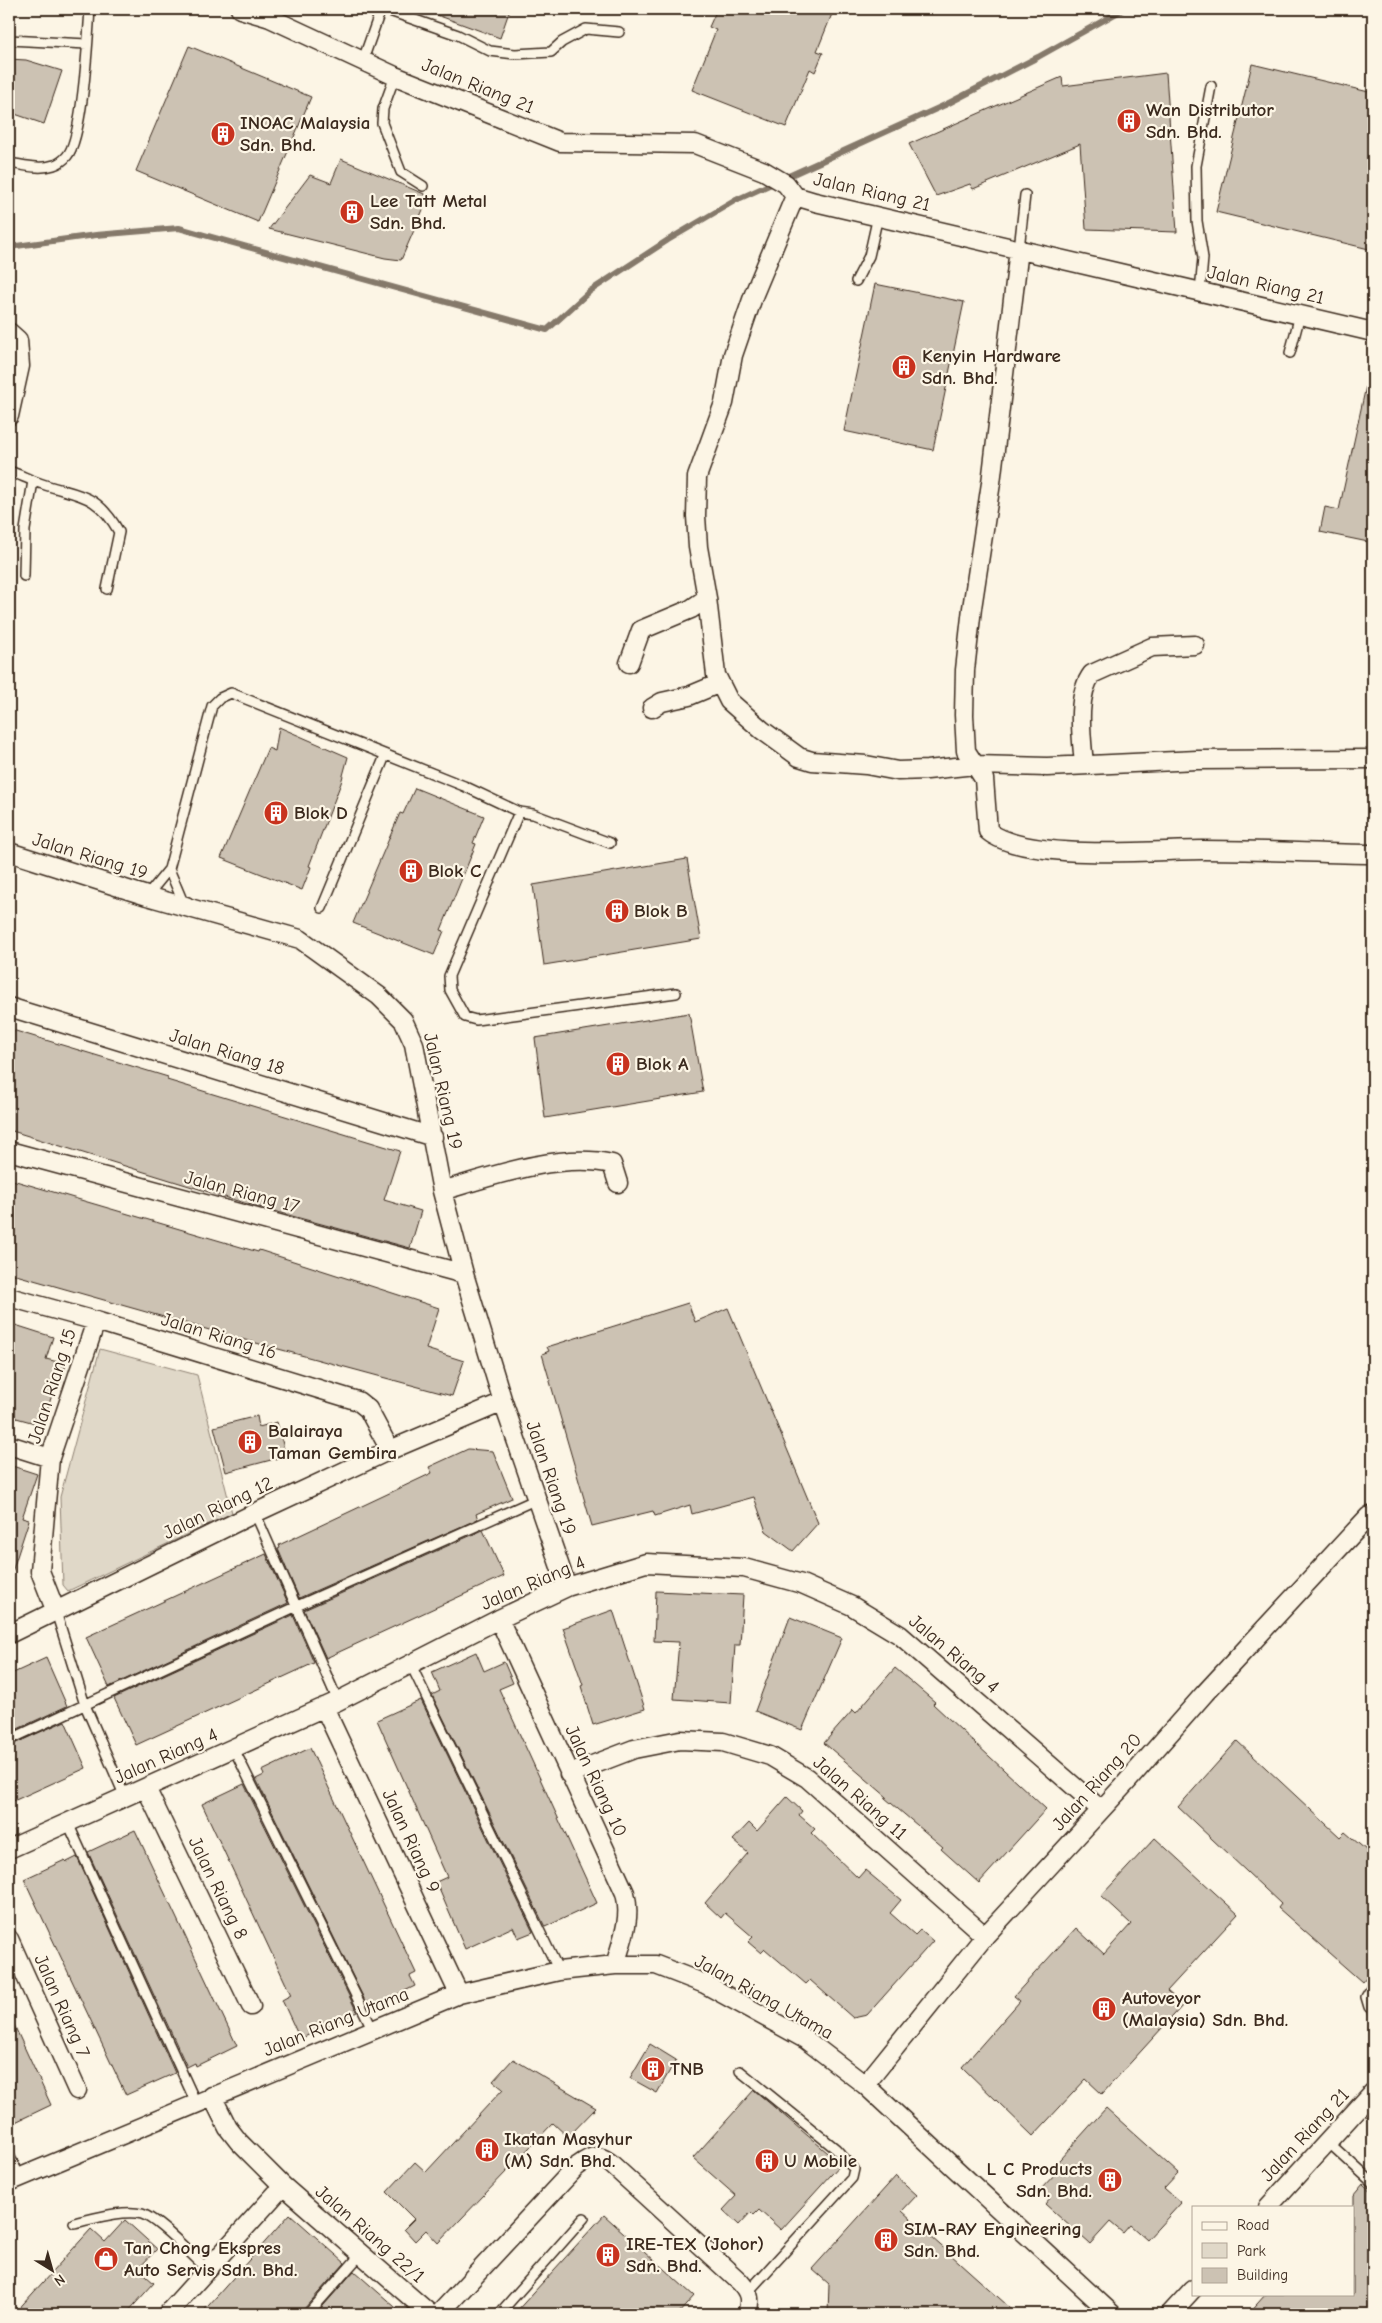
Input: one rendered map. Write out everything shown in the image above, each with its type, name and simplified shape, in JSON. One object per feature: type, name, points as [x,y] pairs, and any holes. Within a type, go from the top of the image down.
[{"type":"street","name":"Jalan Riang 21","points":[[240,9],[270,18],[395,76],[560,142],[695,144],[764,170],[791,190],[815,202],[1373,332]]},
{"type":"street","points":[[791,190],[733,355],[724,403],[697,477],[696,516],[698,547],[707,598],[716,675],[729,701],[762,730],[800,757],[812,761],[866,765],[898,771],[974,766],[1084,765],[1197,760],[1373,759]]},
{"type":"street","points":[[1019,249],[991,483],[972,608],[965,670],[964,715],[966,751],[984,779],[988,831],[995,837],[1019,845],[1084,853],[1202,850],[1373,854]]},
{"type":"street","points":[[9,332],[18,340],[20,366],[9,416]]},
{"type":"street","points":[[629,662],[641,630],[691,609],[707,598]]},
{"type":"street","points":[[1084,765],[1080,717],[1086,682],[1092,674],[1152,647],[1195,645]]},
{"type":"street","points":[[652,708],[662,702],[689,696],[720,683]]},
{"type":"street","name":"Jalan Riang 19","points":[[9,852],[147,896],[300,939],[350,974],[393,1008],[403,1020],[414,1044],[442,1191],[464,1274],[502,1402],[567,1587]]},
{"type":"street","name":"Jalan Riang 18","points":[[9,1007],[433,1137]]},
{"type":"street","name":"Jalan Riang 17","points":[[9,1151],[464,1274]]},
{"type":"street","points":[[442,1191],[541,1165],[593,1160],[612,1164],[618,1183]]},
{"type":"street","name":"Jalan Riang 16","points":[[9,1298],[96,1321],[358,1400],[368,1410],[390,1450]]},
{"type":"street","name":"Jalan Riang 15","points":[[56,1612],[40,1572],[50,1458],[96,1321]]},
{"type":"street","name":"Jalan Riang 12","points":[[11,1628],[56,1612],[255,1513],[390,1450],[502,1402]]},
{"type":"street","points":[[9,1444],[50,1458]]},
{"type":"street","name":"Jalan Riang 20","points":[[865,2085],[985,1936],[1125,1784],[1204,1693],[1369,1516]]},
{"type":"street","name":"Jalan Riang 4","points":[[9,1849],[331,1704],[411,1665],[498,1619],[567,1587],[646,1563],[744,1568],[802,1584],[852,1606],[900,1635],[1100,1809]]},
{"type":"street","name":"Jalan Riang 10","points":[[498,1619],[625,1893],[629,1906],[628,1920],[615,1965]]},
{"type":"street","name":"Jalan Riang 9","points":[[331,1704],[459,1994]]},
{"type":"street","name":"Jalan Riang 11","points":[[569,1774],[634,1750],[680,1740],[723,1742],[770,1756],[807,1778],[985,1936]]},
{"type":"street","name":"Jalan Riang 8","points":[[146,1788],[251,2006]]},
{"type":"street","name":"Jalan Riang 7","points":[[9,1939],[77,2090]]},
{"type":"street","name":"Jalan Riang Utama","points":[[14,2180],[459,1994],[559,1971],[615,1965],[656,1966],[705,1984],[805,2039],[865,2085],[1112,2314]]},
{"type":"street","name":"Jalan Riang 21","points":[[1269,2206],[1373,2092]]},
{"type":"street","name":"Jalan Riang 22/1","points":[[204,2099],[239,2142],[283,2186],[430,2314]]},
{"type":"street","points":[[439,2314],[576,2168],[591,2157],[597,2156],[609,2162],[748,2292],[750,2303],[747,2314]]},
{"type":"street","points":[[167,2314],[283,2186]]},
{"type":"street","points":[[1170,2314],[1192,2290]]},
{"type":"lane","points":[[9,163],[39,168],[56,165],[68,156],[75,140],[79,114],[90,9]]},
{"type":"lane","points":[[363,60],[383,9],[458,35],[490,50],[515,54],[551,52],[562,42],[586,29],[619,32]]},
{"type":"lane","points":[[9,40],[87,44]]},
{"type":"lane","points":[[395,76],[384,109],[382,123],[401,172],[422,186]]},
{"type":"lane","points":[[1200,292],[1203,258],[1197,222],[1196,166],[1211,86]]},
{"type":"lane","points":[[1019,249],[1025,195]]},
{"type":"lane","points":[[856,281],[869,256],[878,216]]},
{"type":"lane","points":[[1290,353],[1300,315]]},
{"type":"lane","points":[[9,471],[33,481],[89,498],[109,514],[118,532],[107,589]]},
{"type":"lane","points":[[24,576],[25,530],[33,481]]},
{"type":"lane","points":[[147,896],[169,869],[212,706],[220,698],[231,693],[464,786],[519,812],[534,814],[610,843]]},
{"type":"lane","points":[[322,908],[385,756]]},
{"type":"lane","points":[[519,812],[449,976],[450,990],[465,1017],[476,1020],[676,993]]},
{"type":"lane","points":[[169,869],[182,900],[208,912]]},
{"type":"lane","points":[[9,1740],[297,1606],[537,1499]]},
{"type":"lane","points":[[255,1513],[297,1606],[331,1704]]},
{"type":"lane","points":[[56,1612],[84,1705],[125,1797]]},
{"type":"lane","points":[[411,1665],[559,1971]]},
{"type":"lane","points":[[234,1749],[373,2030]]},
{"type":"lane","points":[[68,1823],[204,2099]]},
{"type":"lane","points":[[1373,1985],[1366,1997],[1369,2007],[1373,2011]]},
{"type":"lane","points":[[740,2070],[836,2149],[854,2169],[852,2178],[748,2292]]},
{"type":"lane","points":[[1327,2141],[1373,2183]]},
{"type":"lane","points":[[9,2156],[14,2180]]},
{"type":"lane","points":[[74,2223],[123,2214],[144,2214],[157,2223],[207,2269]]},
{"type":"lane","points":[[499,2314],[584,2218]]},
{"type":"lane","points":[[308,2314],[361,2254]]},
{"type":"green space","points":[[100,1349],[197,1375],[232,1513],[68,1591],[63,1585],[60,1497]]},
{"type":"building","points":[[426,9],[510,9],[500,38],[426,11]]},
{"type":"building","points":[[717,9],[834,9],[817,51],[823,53],[815,72],[810,69],[786,127],[692,90],[716,30],[709,27]]},
{"type":"building","name":"INOAC Malaysia Sdn. Bhd.","points":[[189,46],[311,97],[258,222],[136,171]]},
{"type":"building","points":[[9,59],[26,60],[62,71],[44,124],[9,112]]},
{"type":"building","points":[[1252,64],[1373,93],[1373,250],[1216,212]]},
{"type":"building","points":[[1166,73],[1177,232],[1086,229],[1080,144],[973,189],[970,184],[936,196],[909,144],[1062,77],[1063,86]]},
{"type":"building","name":"Lee Tatt Metal Sdn. Bhd.","points":[[341,159],[429,196],[401,260],[385,258],[269,229],[310,175],[331,183]]},
{"type":"building","name":"Kenyin Hardware Sdn. Bhd.","points":[[875,284],[964,302],[933,450],[844,431]]},
{"type":"building","points":[[1366,386],[1373,387],[1373,543],[1320,532],[1325,507],[1339,510]]},
{"type":"building","name":"Blok D","points":[[279,727],[348,757],[341,783],[309,866],[311,867],[302,890],[221,858],[268,748],[275,751]]},
{"type":"building","name":"Blok C","points":[[415,788],[484,816],[473,843],[476,844],[441,930],[444,931],[434,955],[353,923],[400,813],[403,814]]},
{"type":"building","name":"Blok B","points":[[687,859],[701,939],[544,965],[533,885]]},
{"type":"building","name":"Blok A","points":[[689,1013],[703,1092],[545,1118],[535,1038]]},
{"type":"building","points":[[9,1029],[168,1077],[167,1080],[400,1151],[384,1200],[421,1211],[410,1248],[244,1203],[9,1130]]},
{"type":"building","points":[[9,1179],[258,1252],[259,1250],[439,1308],[426,1349],[464,1361],[452,1396],[9,1273]]},
{"type":"building","points":[[688,1303],[695,1322],[728,1308],[818,1523],[793,1551],[766,1531],[754,1497],[692,1514],[690,1505],[655,1516],[653,1511],[592,1526],[542,1354],[549,1351],[547,1347]]},
{"type":"building","points":[[9,1323],[53,1337],[46,1359],[66,1364],[61,1382],[57,1380],[42,1425],[9,1416]]},
{"type":"building","name":"Balairaya Taman Gembira","points":[[257,1416],[259,1427],[277,1422],[286,1456],[226,1472],[214,1427]]},
{"type":"building","points":[[468,1449],[493,1451],[512,1498],[476,1514],[478,1519],[299,1598],[278,1549],[280,1548],[279,1545],[432,1473],[429,1467]]},
{"type":"building","points":[[9,1465],[37,1474],[22,1518],[29,1520],[12,1572],[9,1571]]},
{"type":"building","points":[[483,1530],[504,1576],[326,1658],[304,1610]]},
{"type":"building","points":[[266,1554],[288,1603],[109,1687],[86,1637]]},
{"type":"building","points":[[656,1591],[743,1595],[740,1645],[735,1645],[731,1703],[674,1699],[679,1642],[654,1641]]},
{"type":"building","points":[[613,1610],[645,1709],[593,1725],[581,1686],[583,1685],[563,1628]]},
{"type":"building","points":[[293,1615],[314,1663],[136,1745],[114,1698]]},
{"type":"building","points":[[790,1617],[842,1638],[802,1730],[755,1711]]},
{"type":"building","points":[[476,1652],[484,1671],[504,1662],[513,1683],[499,1689],[597,1903],[545,1927],[432,1695],[440,1691],[432,1672]]},
{"type":"building","points":[[46,1658],[67,1706],[9,1733],[9,1675]]},
{"type":"building","points":[[895,1668],[935,1702],[933,1704],[1046,1809],[979,1883],[941,1849],[943,1847],[824,1743],[853,1710],[856,1713]]},
{"type":"building","points":[[421,1700],[533,1932],[518,1938],[513,1927],[465,1949],[436,1882],[447,1877],[377,1720]]},
{"type":"building","points":[[65,1721],[86,1768],[9,1803],[9,1746]]},
{"type":"building","points":[[1237,1741],[1340,1837],[1345,1832],[1373,1856],[1373,1969],[1362,1982],[1278,1908],[1281,1904],[1178,1807]]},
{"type":"building","points":[[310,1748],[416,1973],[410,1976],[415,1986],[372,2007],[368,2007],[256,1779],[264,1775],[262,1771]]},
{"type":"building","points":[[244,1784],[357,2012],[300,2039],[282,2000],[291,1995],[202,1804]]},
{"type":"building","points":[[787,1797],[802,1811],[799,1815],[815,1829],[811,1833],[858,1878],[865,1870],[901,1900],[890,1913],[915,1935],[920,1930],[933,1941],[867,2015],[853,2018],[810,1980],[806,1984],[765,1949],[761,1953],[748,1942],[753,1937],[725,1913],[721,1918],[705,1903],[748,1853],[733,1840],[749,1823],[757,1831]]},
{"type":"building","points":[[135,1830],[237,2046],[196,2066],[195,2063],[187,2067],[88,1852]]},
{"type":"building","points":[[1155,1838],[1238,1914],[1167,1991],[1183,2005],[1102,2094],[1086,2079],[1033,2136],[962,2067],[1020,2001],[1014,1996],[1076,1928],[1104,1954],[1131,1924],[1101,1896]]},
{"type":"building","points":[[77,1857],[175,2073],[126,2095],[24,1879],[65,1860],[67,1862]]},
{"type":"building","points":[[9,2014],[51,2105],[9,2125]]},
{"type":"building","name":"TNB","points":[[650,2044],[676,2060],[657,2093],[630,2078]]},
{"type":"building","name":"Ikatan Masyhur (M) Sdn. Bhd.","points":[[513,2059],[596,2108],[568,2137],[553,2123],[438,2243],[426,2230],[415,2241],[404,2229],[414,2219],[387,2192],[415,2162],[426,2172],[503,2089],[493,2081]]},
{"type":"building","name":"U Mobile","points":[[754,2090],[841,2164],[781,2230],[759,2210],[754,2215],[751,2212],[739,2225],[723,2210],[736,2196],[693,2158]]},
{"type":"building","name":"L C Products Sdn. Bhd.","points":[[1106,2108],[1178,2173],[1164,2188],[1181,2203],[1147,2240],[1130,2225],[1123,2233],[1110,2222],[1090,2244],[1045,2204],[1050,2198],[1041,2189],[1056,2173],[1051,2169]]},
{"type":"building","name":"SIM-RAY Engineering Sdn. Bhd.","points":[[896,2176],[917,2195],[902,2211],[1017,2314],[828,2314],[829,2284],[812,2269]]},
{"type":"building","points":[[1363,2184],[1373,2193],[1373,2314],[1248,2314],[1264,2296],[1354,2296],[1353,2196]]},
{"type":"building","points":[[290,2214],[345,2263],[303,2310],[302,2314],[201,2314]]},
{"type":"building","name":"IRE-TEX (Johor) Sdn. Bhd.","points":[[604,2215],[694,2296],[678,2314],[514,2314]]},
{"type":"building","name":"Tan Chong Ekspres Auto Servis Sdn. Bhd.","points":[[125,2220],[157,2249],[138,2269],[154,2283],[126,2314],[14,2314],[91,2229],[105,2242]]},
{"type":"building","points":[[354,2271],[403,2314],[316,2314]]},
{"type":"waterway","points":[[9,247],[96,235],[179,228],[547,330],[590,291],[668,240],[736,200],[945,105],[1038,57],[1124,9]]},
{"type":"place","name":"Wan Distributor Sdn. Bhd.","points":[[1129,121]]},
{"type":"place","name":"INOAC Malaysia Sdn. Bhd.","points":[[223,134]]},
{"type":"place","name":"Lee Tatt Metal Sdn. Bhd.","points":[[352,212]]},
{"type":"place","name":"Kenyin Hardware Sdn. Bhd.","points":[[904,367]]},
{"type":"place","name":"Blok D","points":[[276,813]]},
{"type":"place","name":"Blok C","points":[[411,871]]},
{"type":"place","name":"Blok B","points":[[617,911]]},
{"type":"place","name":"Blok A","points":[[618,1064]]},
{"type":"place","name":"Balairaya Taman Gembira","points":[[250,1442]]},
{"type":"place","name":"Autoveyor (Malaysia) Sdn. Bhd.","points":[[1104,2009]]},
{"type":"place","name":"TNB","points":[[653,2069]]},
{"type":"place","name":"Ikatan Masyhur (M) Sdn. Bhd.","points":[[487,2150]]},
{"type":"place","name":"U Mobile","points":[[767,2161]]},
{"type":"place","name":"L C Products Sdn. Bhd.","points":[[1110,2180]]},
{"type":"place","name":"SIM-RAY Engineering Sdn. Bhd.","points":[[886,2240]]},
{"type":"place","name":"IRE-TEX (Johor) Sdn. Bhd.","points":[[608,2255]]},
{"type":"place","name":"Tan Chong Ekspres Auto Servis Sdn. Bhd.","points":[[106,2259]]}]
